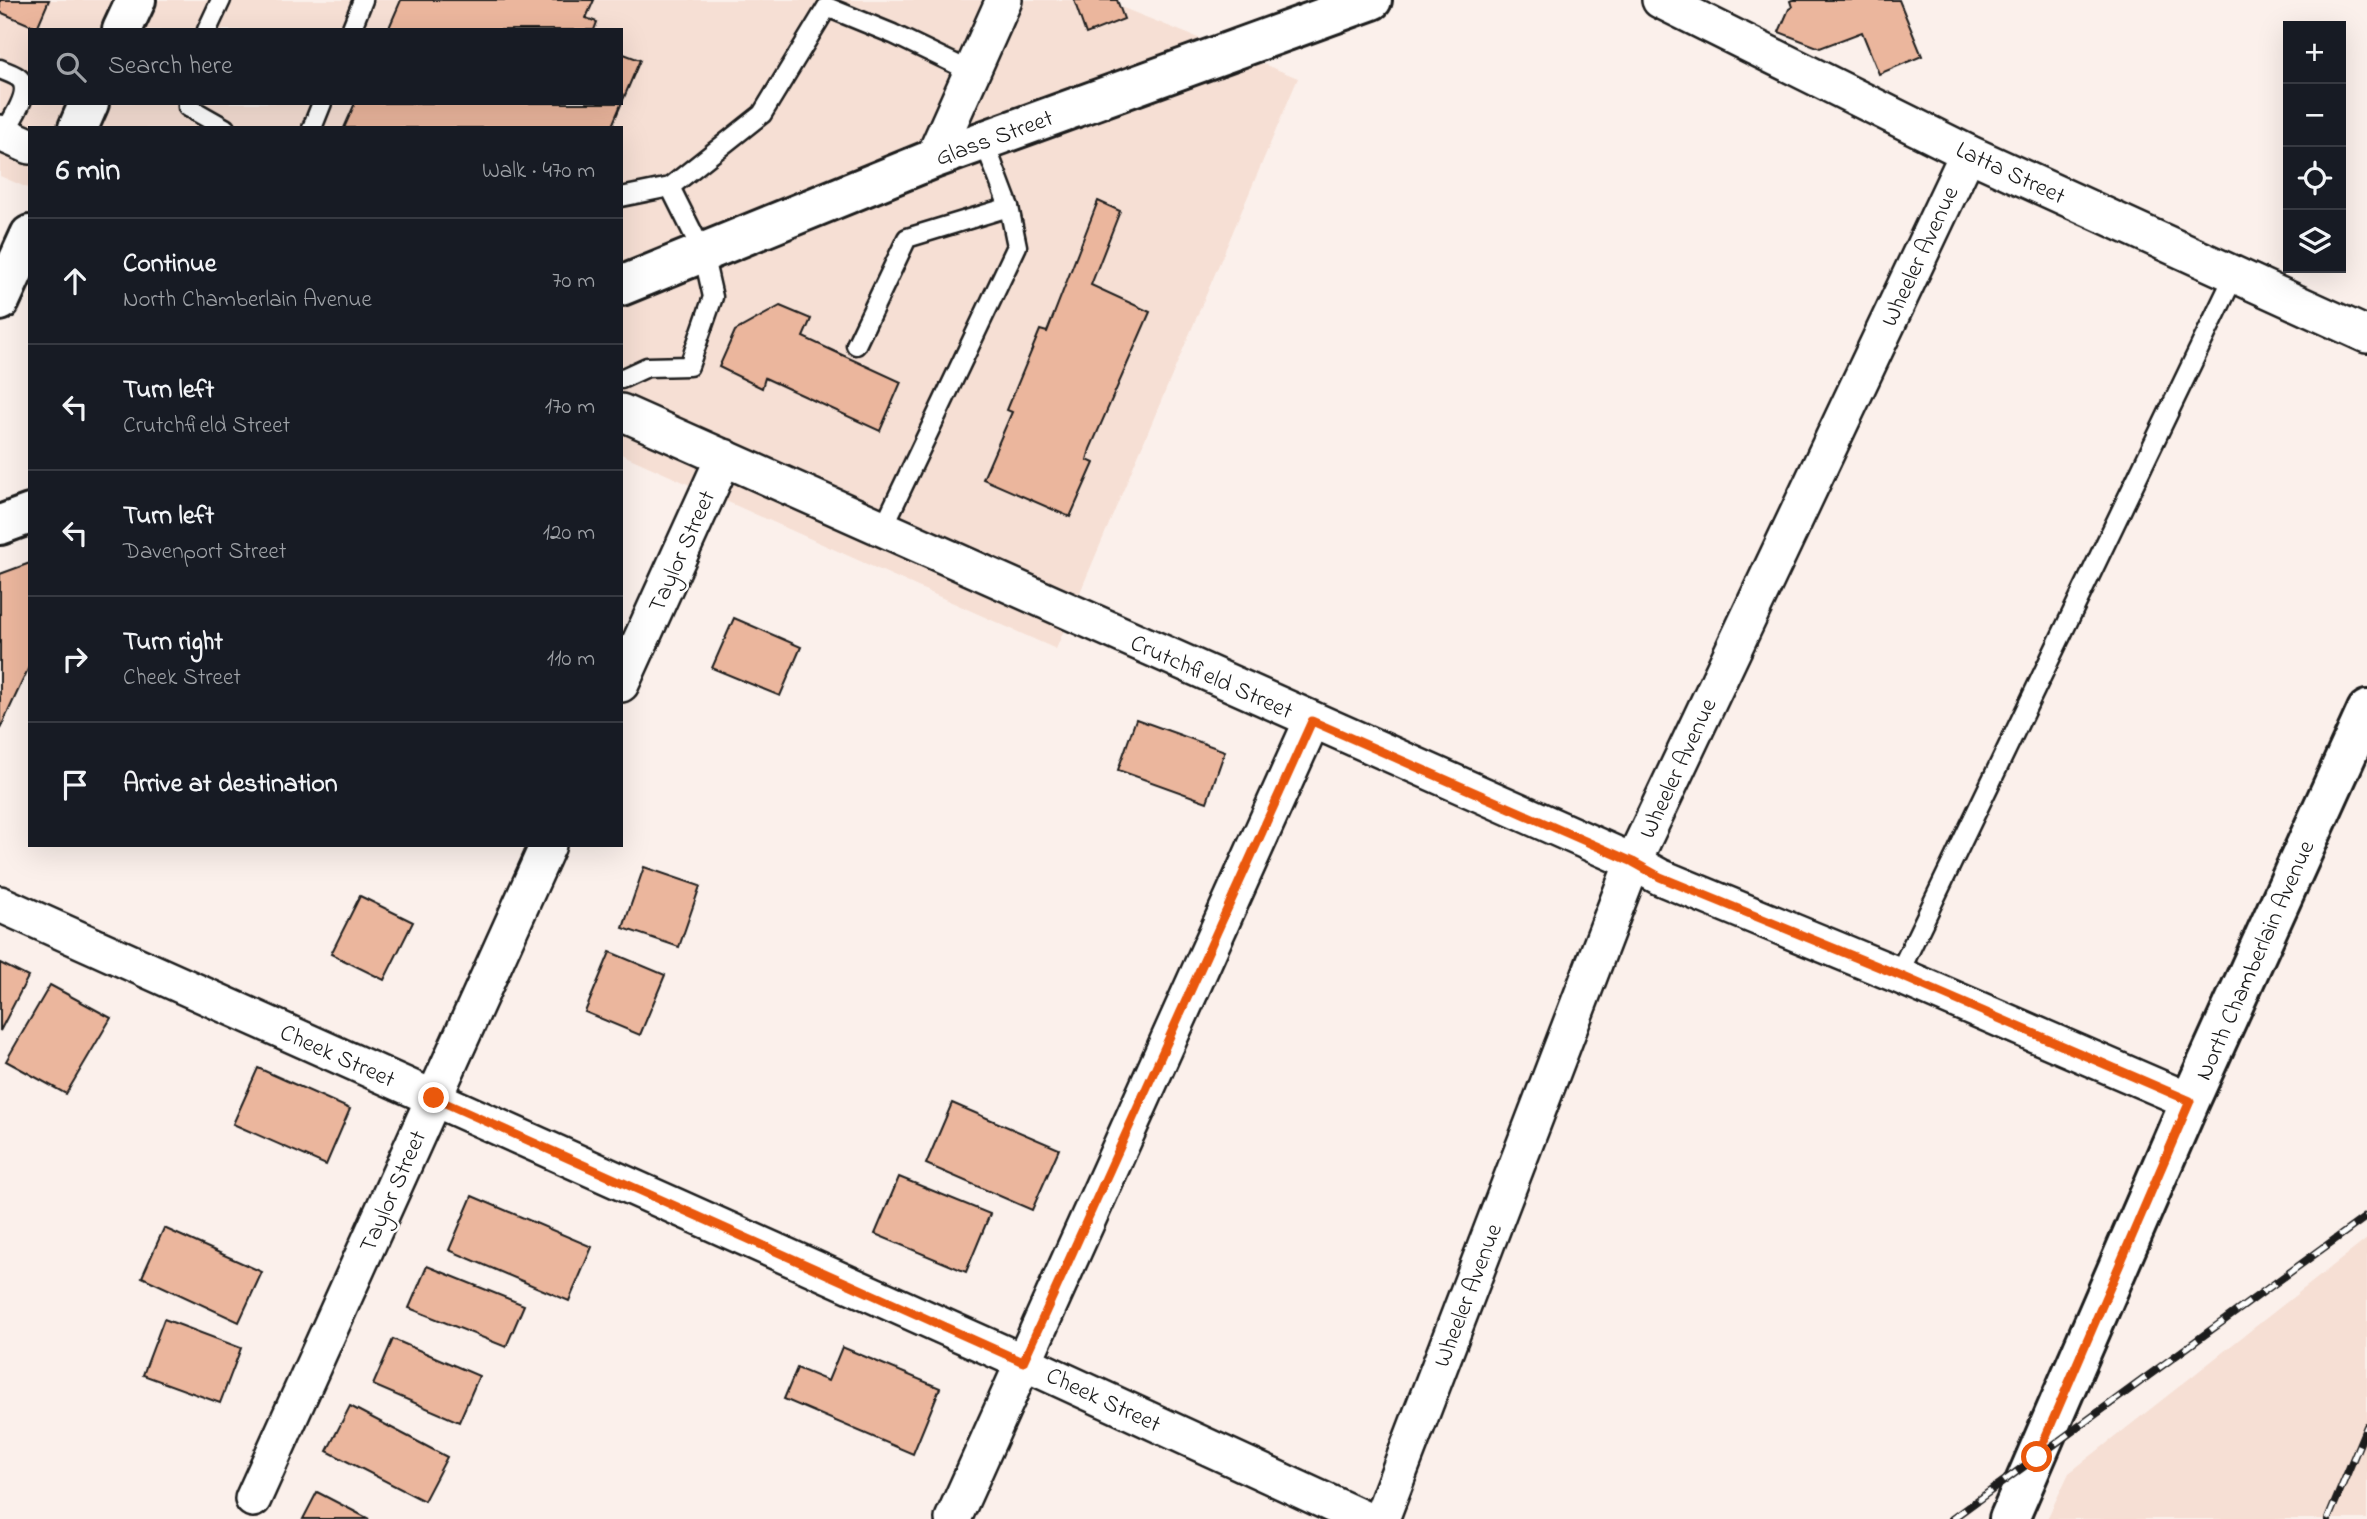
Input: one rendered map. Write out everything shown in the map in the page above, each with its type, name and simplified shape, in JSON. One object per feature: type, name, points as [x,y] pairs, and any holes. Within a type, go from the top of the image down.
[{"type":"street","points":[[123,28],[136,0]]},
{"type":"street","points":[[933,159],[1004,0]]},
{"type":"street","name":"Glass Street","points":[[623,285],[933,159],[1372,0]]},
{"type":"street","name":"Latta Street","points":[[1663,1],[1968,153],[2367,335]]},
{"type":"street","points":[[79,126],[88,105]]},
{"type":"street","name":"Wheeler Avenue","points":[[1381,1519],[1633,862],[1968,153]]},
{"type":"street","points":[[0,301],[28,239]]},
{"type":"street","name":"Crutchfield Street","points":[[623,413],[1633,862],[1660,877],[1899,975],[2190,1101]]},
{"type":"street","name":"Taylor Street","points":[[623,680],[724,457]]},
{"type":"street","points":[[0,525],[28,515]]},
{"type":"street","points":[[953,1519],[1312,721]]},
{"type":"street","name":"North Chamberlain Avenue","points":[[2009,1519],[2190,1101],[2365,721]]},
{"type":"street","name":"Taylor Street","points":[[253,1499],[547,847]]},
{"type":"street","name":"Cheek Street","points":[[0,904],[1023,1362],[1364,1519]]},
{"type":"lane","points":[[208,28],[221,0]]},
{"type":"lane","points":[[352,28],[363,0]]},
{"type":"lane","points":[[623,197],[670,187],[762,114],[829,4],[972,72]]},
{"type":"lane","points":[[0,69],[23,82],[24,90],[23,100],[8,138]]},
{"type":"lane","points":[[188,105],[221,126]]},
{"type":"lane","points":[[313,126],[321,105]]},
{"type":"lane","points":[[883,528],[1017,246],[1009,207],[984,141]]},
{"type":"lane","points":[[623,378],[647,367],[688,366],[713,297],[703,253],[670,187]]},
{"type":"lane","points":[[856,345],[907,238],[1009,207]]},
{"type":"lane","points":[[1899,975],[2234,275]]},
{"type":"shaded area","points":[[0,0],[1103,0],[1298,78],[1056,649],[623,455],[623,126],[28,126],[28,188],[0,176]]},
{"type":"shaded area","points":[[2367,1239],[2367,1519],[2047,1519],[2069,1473]]},
{"type":"building","points":[[0,0],[49,0],[37,28],[0,12]]},
{"type":"building","points":[[401,0],[594,0],[586,18],[597,22],[595,28],[389,28]]},
{"type":"building","points":[[1074,0],[1117,0],[1124,19],[1086,34]]},
{"type":"building","points":[[1792,0],[1899,0],[1922,56],[1879,74],[1862,32],[1820,48],[1779,32],[1792,7]]},
{"type":"building","points":[[623,54],[640,60],[623,100]]},
{"type":"building","points":[[354,105],[621,105],[612,126],[345,126]]},
{"type":"building","points":[[1098,201],[1120,211],[1091,285],[1150,312],[1090,449],[1087,460],[1094,463],[1070,517],[983,479],[1012,412],[1007,410],[1040,330],[1047,332]]},
{"type":"building","points":[[780,306],[811,319],[803,337],[901,382],[880,431],[765,378],[762,388],[719,367],[735,331]]},
{"type":"building","points":[[28,564],[28,669],[0,729],[0,574]]},
{"type":"building","points":[[734,618],[801,647],[780,696],[712,668]]},
{"type":"building","points":[[1136,719],[1225,751],[1207,802],[1118,770]]},
{"type":"building","points":[[644,867],[700,886],[679,947],[623,928]]},
{"type":"building","points":[[360,896],[413,922],[384,980],[331,954]]},
{"type":"building","points":[[610,952],[665,975],[640,1035],[585,1012]]},
{"type":"building","points":[[0,963],[28,977],[0,1031]]},
{"type":"building","points":[[50,985],[111,1018],[66,1094],[6,1061]]},
{"type":"building","points":[[258,1068],[350,1109],[326,1165],[233,1124]]},
{"type":"building","points":[[952,1103],[1059,1149],[1032,1210],[926,1164]]},
{"type":"building","points":[[899,1177],[990,1214],[966,1272],[875,1234]]},
{"type":"building","points":[[472,1196],[592,1247],[569,1301],[449,1250]]},
{"type":"building","points":[[164,1228],[262,1272],[239,1322],[142,1277]]},
{"type":"building","points":[[427,1266],[524,1305],[506,1347],[409,1308]]},
{"type":"building","points":[[164,1319],[241,1348],[220,1403],[143,1375]]},
{"type":"building","points":[[393,1339],[479,1376],[459,1422],[373,1385]]},
{"type":"building","points":[[842,1347],[940,1388],[913,1454],[784,1399],[797,1368],[828,1381]]},
{"type":"building","points":[[350,1406],[447,1457],[424,1501],[327,1451]]},
{"type":"building","points":[[317,1492],[369,1519],[303,1519]]},
{"type":"railway","points":[[1952,1519],[2367,1216]]},
{"type":"railway","points":[[2328,1519],[2367,1426]]},
{"type":"route","points":[[434,1098],[1023,1362],[1312,721],[1633,862],[1660,877],[1899,975],[2190,1101],[2037,1457]]}]
